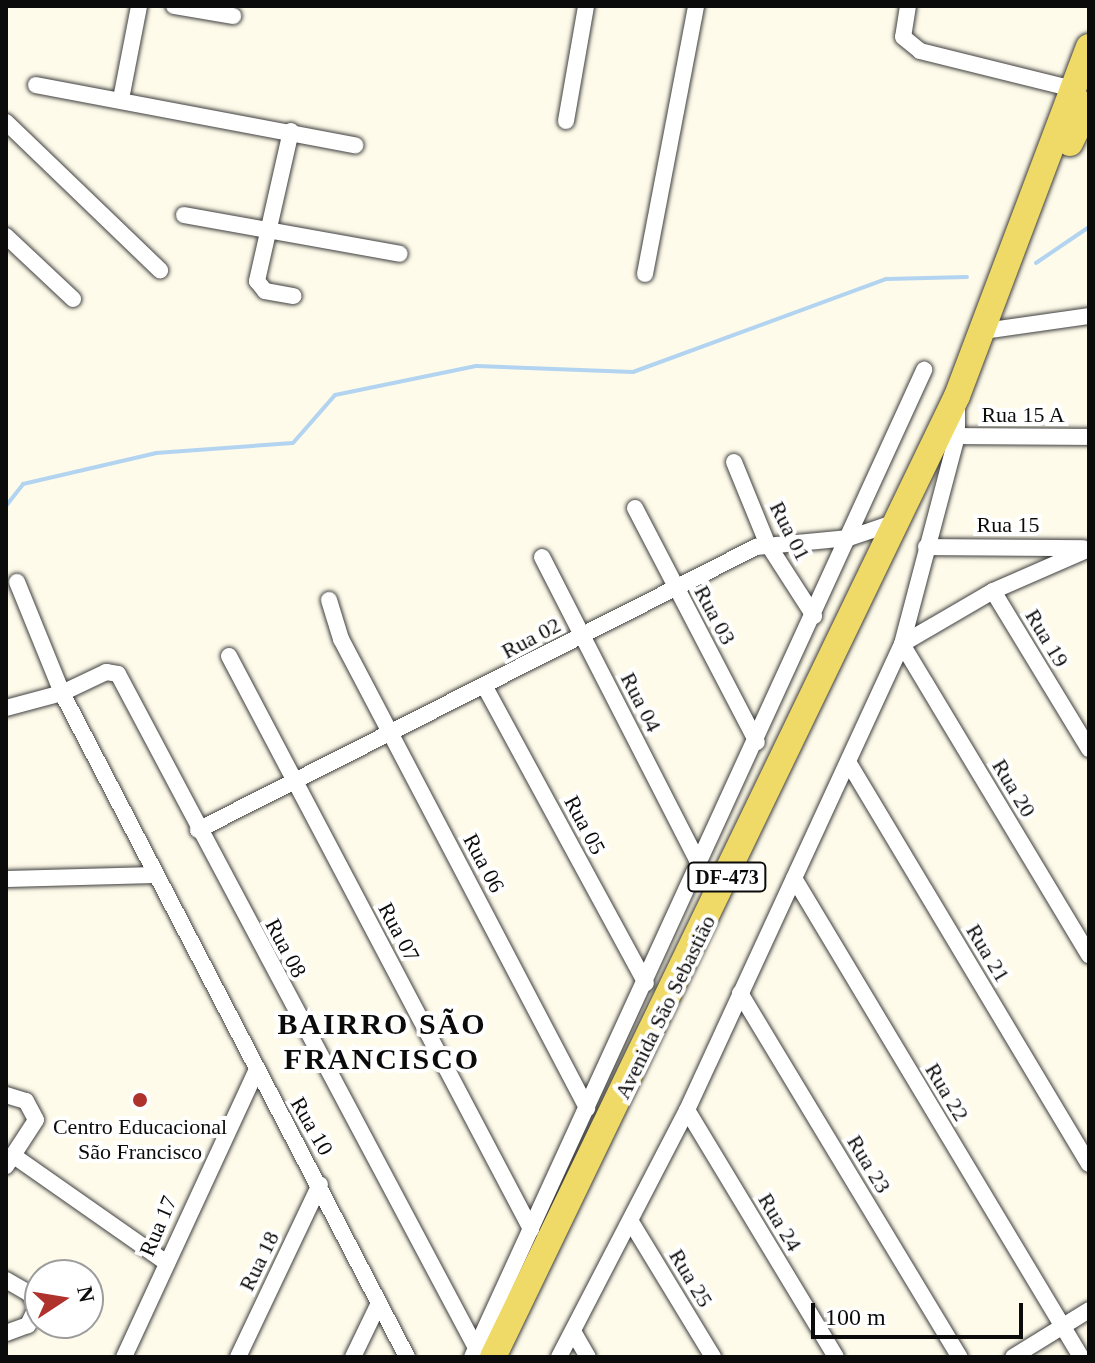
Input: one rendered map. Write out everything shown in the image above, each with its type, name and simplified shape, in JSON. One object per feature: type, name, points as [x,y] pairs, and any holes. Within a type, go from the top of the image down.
[{"type":"main road","name":"Avenida São Sebastião","points":[[480,1354],[957,396],[1082,97],[1089,47]]},
{"type":"street","points":[[121,99],[139,6]]},
{"type":"street","points":[[174,6],[233,16]]},
{"type":"street","points":[[566,121],[586,6]]},
{"type":"street","points":[[645,274],[696,6]]},
{"type":"street","points":[[908,6],[903,37],[920,51],[1082,97]]},
{"type":"street","points":[[36,85],[355,145]]},
{"type":"street","points":[[6,122],[160,270]]},
{"type":"street","points":[[291,131],[259,288],[294,296]]},
{"type":"street","points":[[184,215],[270,233],[400,254]]},
{"type":"street","points":[[6,236],[73,299]]},
{"type":"street","points":[[984,331],[1089,316]]},
{"type":"street","points":[[480,1354],[531,1229],[757,742],[924,370]]},
{"type":"street","name":"Avenida São Sebastião","points":[[559,1357],[687,1110],[850,765],[902,644],[957,436],[957,396]]},
{"type":"street","name":"Rua 15 A","points":[[957,436],[1089,437]]},
{"type":"street","name":"Rua 01","points":[[734,462],[767,543],[814,616]]},
{"type":"street","name":"Rua 03","points":[[635,508],[757,742]]},
{"type":"street","name":"Rua 02","points":[[198,830],[296,785],[676,587],[767,543],[849,538],[896,522]]},
{"type":"street","name":"Rua 15","points":[[926,547],[1089,549]]},
{"type":"street","points":[[902,644],[993,591],[1089,549]]},
{"type":"street","name":"Rua 04","points":[[542,557],[700,866]]},
{"type":"street","name":"Rua 10","points":[[17,582],[62,693],[256,1071],[320,1184],[407,1357]]},
{"type":"street","name":"Rua 19","points":[[993,591],[1089,749]]},
{"type":"street","name":"Rua 06","points":[[329,600],[341,639],[587,1108]]},
{"type":"street","name":"Rua 20","points":[[902,644],[1089,955]]},
{"type":"street","name":"Rua 07","points":[[229,656],[531,1229]]},
{"type":"street","name":"Rua 08","points":[[62,693],[94,678],[118,674],[198,830],[480,1354]]},
{"type":"street","name":"Rua 05","points":[[485,687],[646,983]]},
{"type":"street","points":[[6,708],[62,693]]},
{"type":"street","name":"Rua 21","points":[[850,765],[1089,1164]]},
{"type":"street","points":[[6,879],[156,875]]},
{"type":"street","name":"Rua 22","points":[[794,878],[1081,1357]]},
{"type":"street","name":"Rua 23","points":[[740,993],[960,1357]]},
{"type":"street","name":"Rua 17","points":[[124,1357],[256,1071]]},
{"type":"street","points":[[6,1095],[21,1097],[35,1115],[10,1161],[167,1263]]},
{"type":"street","name":"Rua 24","points":[[687,1110],[836,1357]]},
{"type":"street","name":"Rua 18","points":[[238,1357],[320,1184]]},
{"type":"street","name":"Rua 25","points":[[631,1222],[713,1357]]},
{"type":"street","points":[[6,1280],[30,1294],[36,1308],[28,1325],[6,1333]]},
{"type":"street","points":[[353,1357],[379,1303]]},
{"type":"street","points":[[1013,1357],[1089,1310]]},
{"type":"street","points":[[574,1333],[588,1357]]},
{"type":"waterway","points":[[1036,263],[1089,227]]},
{"type":"waterway","points":[[6,506],[23,484],[156,453],[293,443],[335,395],[476,366],[633,372],[886,279],[967,277]]},
{"type":"place","name":"Centro Educacional São Francisco","points":[[140,1100]]},
{"type":"district","name":"BAIRRO SÃO FRANCISCO","points":[[382,1041]]}]
